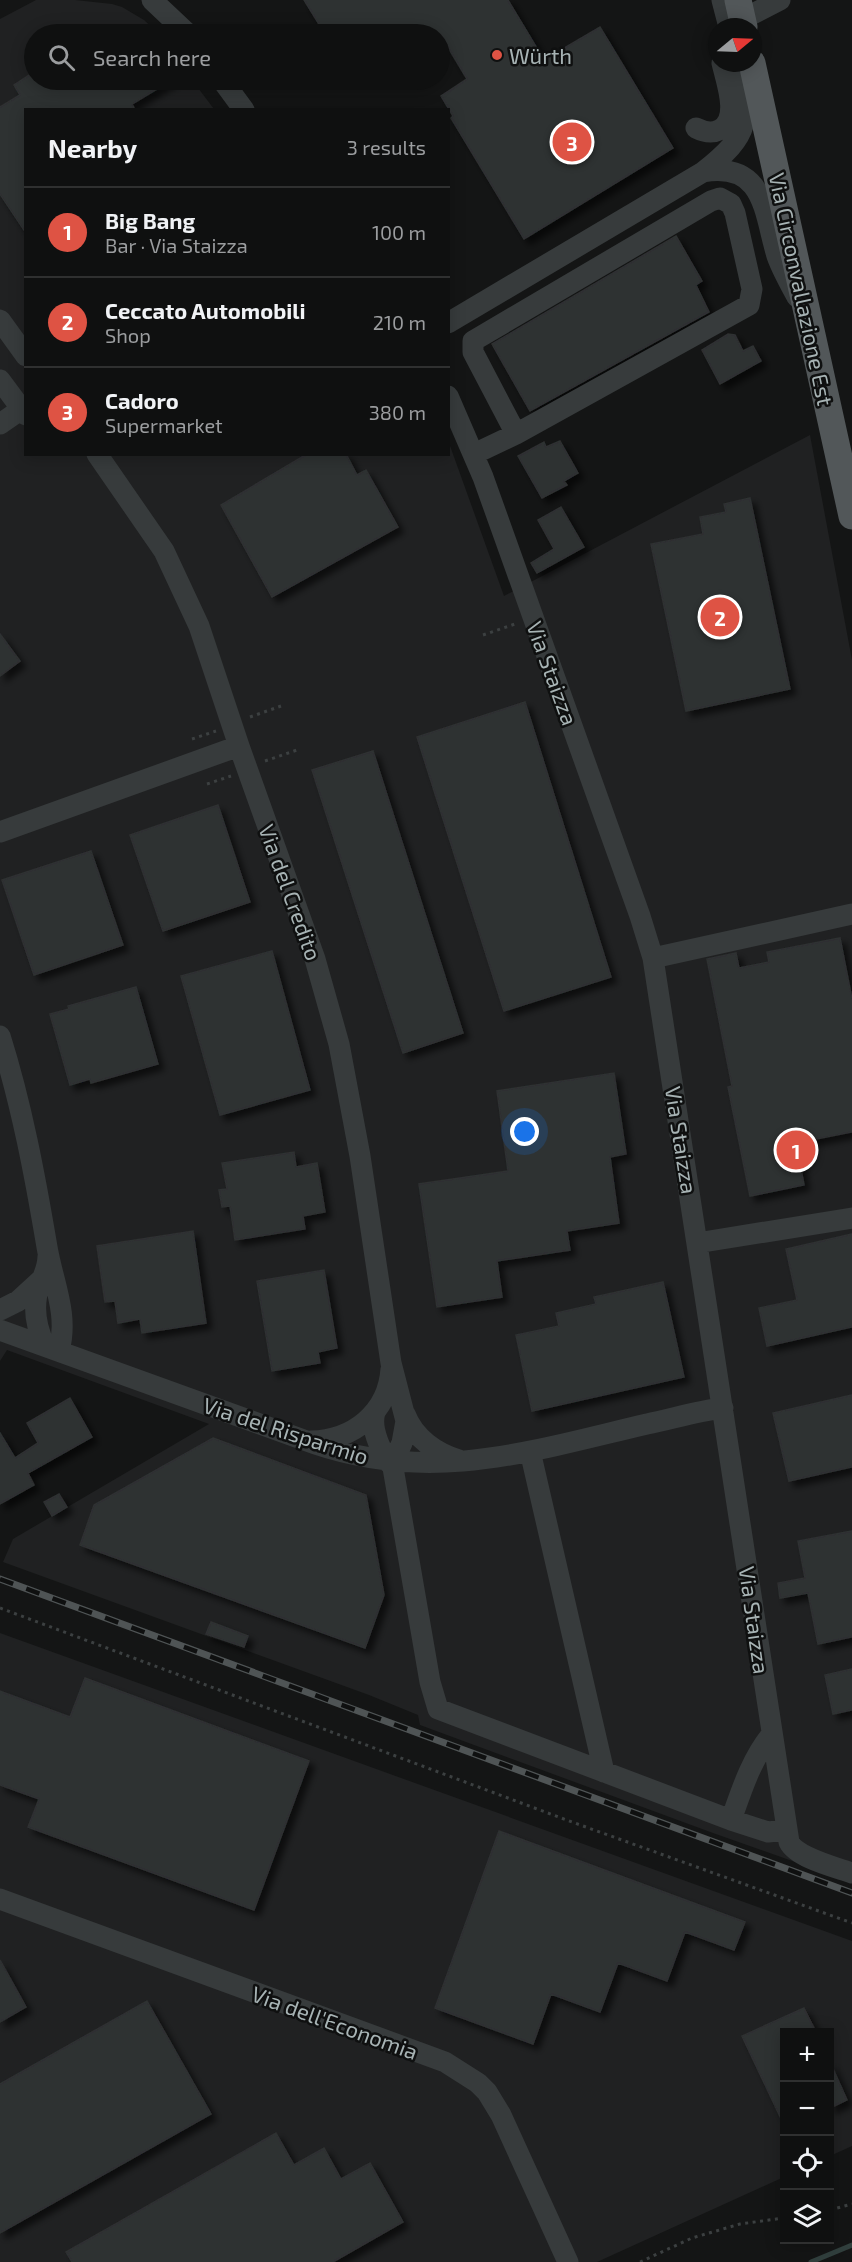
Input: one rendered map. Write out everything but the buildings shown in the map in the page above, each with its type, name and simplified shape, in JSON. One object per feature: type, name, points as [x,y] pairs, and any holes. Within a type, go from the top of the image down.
[{"type":"main road","name":"Via Circonvallazione Est","points":[[754,72],[852,516]]},
{"type":"street","points":[[152,0],[177,24]]},
{"type":"street","points":[[733,17],[780,0]]},
{"type":"street","points":[[696,128],[708,133],[717,131],[725,126],[730,118],[724,72]]},
{"type":"street","points":[[450,321],[703,172],[732,147],[742,131],[744,101],[739,72]]},
{"type":"street","points":[[229,90],[242,108]]},
{"type":"street","points":[[703,172],[734,173],[746,179],[759,193],[765,205],[782,269],[808,315]]},
{"type":"street","points":[[474,454],[516,434],[749,305],[752,289],[731,204],[720,198],[699,207],[473,341],[474,354],[516,434]]},
{"type":"street","points":[[0,320],[24,353]]},
{"type":"street","points":[[0,380],[24,410],[0,424]]},
{"type":"street","name":"Via Staizza","points":[[450,400],[474,454],[653,958],[787,1830],[791,1844],[799,1853],[852,1873]]},
{"type":"street","name":"Via del Credito","points":[[98,456],[164,551],[187,597],[308,938],[336,1028],[356,1130],[391,1363],[405,1413],[406,1428],[403,1441],[396,1456],[390,1462]]},
{"type":"street","points":[[0,832],[239,746]]},
{"type":"street","points":[[653,958],[852,914]]},
{"type":"street","points":[[0,1036],[27,1134],[48,1250],[62,1306],[63,1328],[52,1348]]},
{"type":"street","points":[[698,1243],[852,1218]]},
{"type":"street","points":[[48,1250],[47,1266],[37,1293],[36,1316],[52,1348]]},
{"type":"street","points":[[0,1310],[18,1301],[42,1279]]},
{"type":"street","name":"Via del Risparmio","points":[[0,1330],[305,1441],[345,1454],[390,1462],[430,1464],[466,1462],[530,1451],[723,1408]]},
{"type":"street","name":"Via del Credito","points":[[305,1441],[329,1439],[348,1433],[366,1422],[375,1412],[389,1384],[391,1363]]},
{"type":"street","points":[[375,1412],[373,1420],[376,1434],[390,1462],[430,1682],[438,1709],[731,1820],[768,1832],[787,1830]]},
{"type":"street","name":"Via del Credito","points":[[405,1413],[417,1434],[432,1448],[466,1462]]},
{"type":"street","points":[[530,1451],[604,1772]]},
{"type":"street","points":[[731,1820],[749,1769],[759,1750],[771,1735]]},
{"type":"street","name":"Via dell'Economia","points":[[0,1899],[418,2052],[452,2065],[468,2075],[487,2092],[501,2115],[568,2262]]},
{"type":"path","points":[[483,635],[520,622]]},
{"type":"path","points":[[248,718],[281,706]]},
{"type":"path","points":[[192,739],[218,730]]},
{"type":"path","points":[[264,761],[297,750]]},
{"type":"path","points":[[207,784],[234,775]]},
{"type":"path","points":[[0,1608],[584,1826],[852,1923]]},
{"type":"path","points":[[834,2209],[852,2204]]},
{"type":"path","points":[[640,2262],[692,2238],[740,2224],[780,2219]]},
{"type":"shaded area","points":[[36,0],[75,0],[122,7],[148,24],[24,24],[24,90],[200,90],[213,108],[24,108],[24,456],[450,456],[450,446],[504,596],[810,435],[852,660],[852,1873],[812,1868],[713,1833],[420,1725],[418,1715],[369,1695],[3,1562],[13,1539],[209,1424],[7,1350],[0,1361],[0,19]]},
{"type":"shaded area","points":[[0,1633],[852,1941],[852,2146],[834,2154],[834,2028],[780,2028],[780,2179],[597,2262],[0,2262]]},
{"type":"waterway","points":[[811,2262],[852,2245]]},
{"type":"railway","points":[[0,1579],[852,1893]]},
{"type":"place","name":"Würth","points":[[497,55]]},
{"type":"place","name":"Cadoro","points":[[572,142]]},
{"type":"place","name":"Ceccato Automobili","points":[[720,617]]},
{"type":"place","name":"Big Bang","points":[[796,1150]]}]
